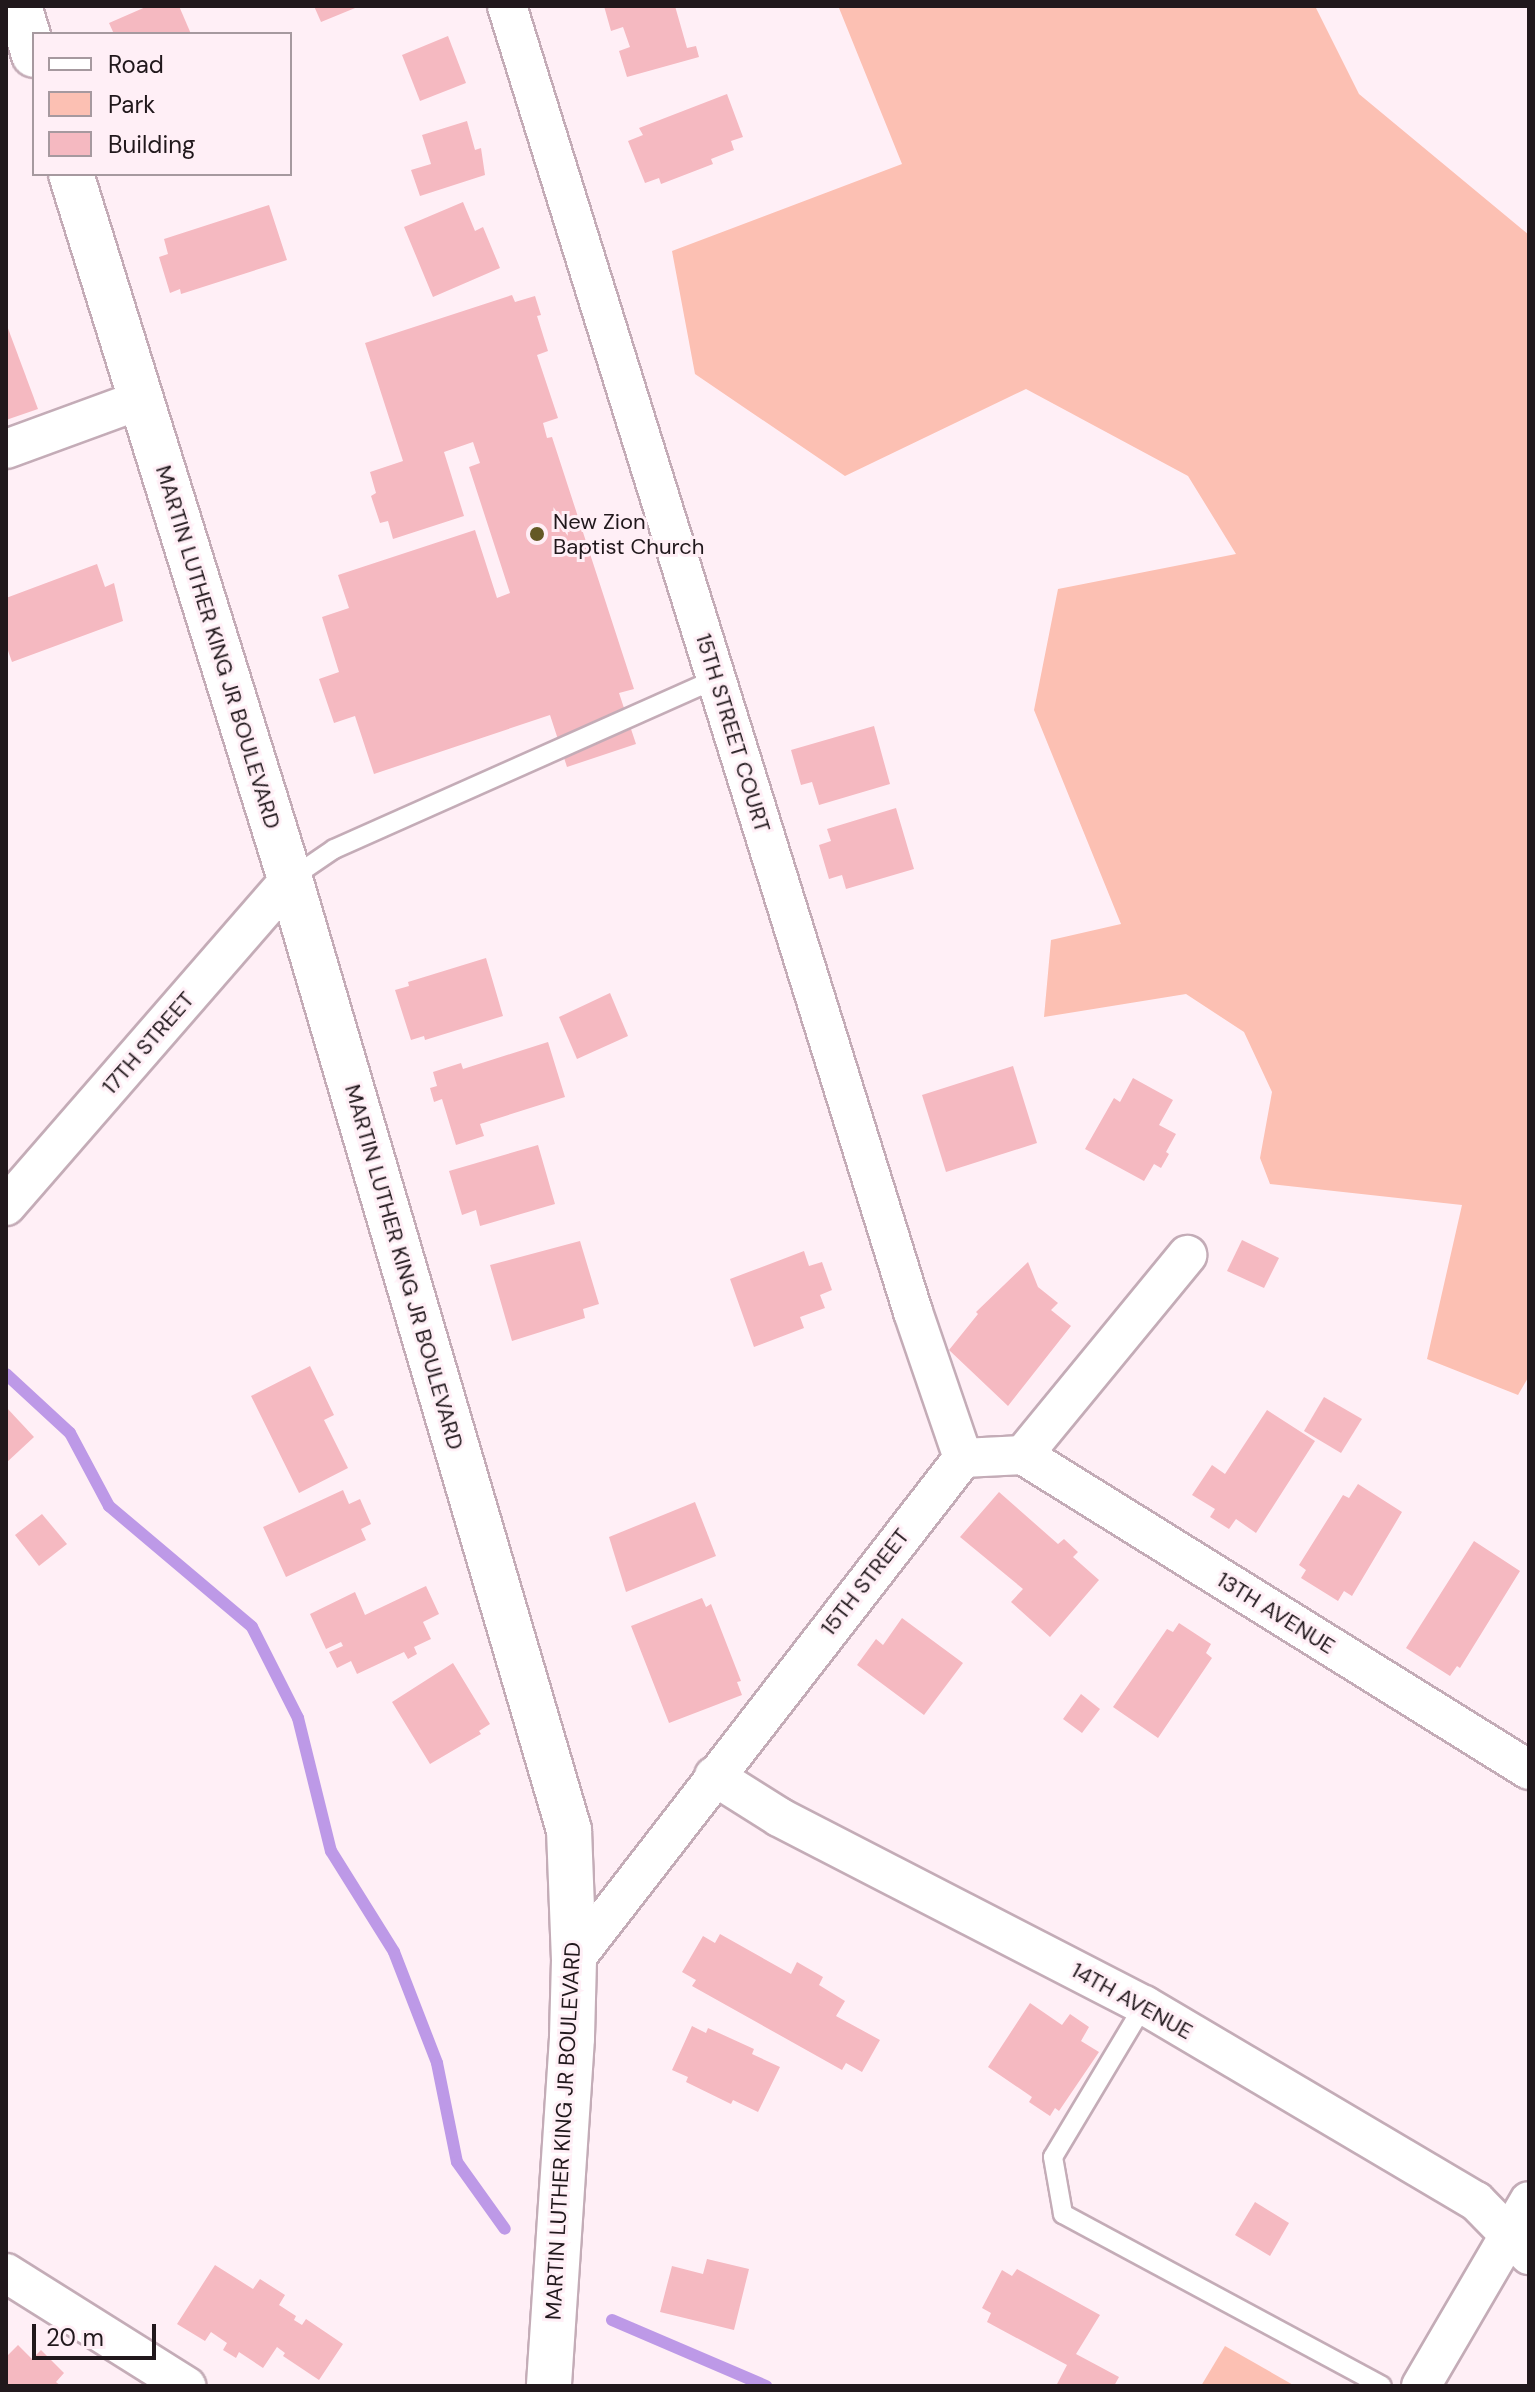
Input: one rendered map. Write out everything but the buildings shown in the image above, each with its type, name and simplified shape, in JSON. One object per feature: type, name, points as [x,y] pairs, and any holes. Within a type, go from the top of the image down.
[{"type":"main road","points":[[19,6],[32,48]]},
{"type":"main road","name":"MARTIN LUTHER KING JR BOULEVARD","points":[[72,176],[290,879],[569,1830],[574,1960],[572,2042],[549,2386]]},
{"type":"street","name":"15TH STREET COURT","points":[[507,6],[908,1297],[963,1458]]},
{"type":"street","points":[[6,449],[140,400]]},
{"type":"street","name":"17TH STREET","points":[[6,1206],[290,879]]},
{"type":"street","points":[[963,1458],[1023,1455],[1187,1255]]},
{"type":"street","name":"13TH AVENUE","points":[[1023,1455],[1529,1770]]},
{"type":"street","name":"15TH STREET","points":[[574,1960],[963,1458]]},
{"type":"street","name":"14TH AVENUE","points":[[714,1776],[779,1817],[1144,2005],[1476,2201],[1519,2245]]},
{"type":"street","points":[[1421,2386],[1519,2245],[1529,2201]]},
{"type":"street","points":[[6,2273],[186,2386]]},
{"type":"lane","points":[[290,879],[334,849],[716,679]]},
{"type":"lane","points":[[1144,2005],[1053,2157],[1063,2214],[1382,2386]]},
{"type":"green space","points":[[1315,6],[1359,94],[1529,235],[1529,1376],[1518,1395],[1427,1359],[1462,1205],[1270,1184],[1260,1158],[1272,1092],[1244,1032],[1186,994],[1044,1017],[1051,940],[1121,924],[1034,710],[1058,589],[1236,554],[1188,476],[1026,389],[845,476],[695,374],[672,251],[902,164],[839,8]]},
{"type":"green space","points":[[1225,2346],[1295,2386],[1201,2386]]},
{"type":"waterway","points":[[6,1374],[70,1433],[109,1506],[252,1627],[298,1718],[331,1851],[394,1952],[437,2063],[457,2162],[505,2229]]},
{"type":"waterway","points":[[612,2320],[766,2386]]},
{"type":"place","name":"New Zion Baptist Church","points":[[537,534]]}]
